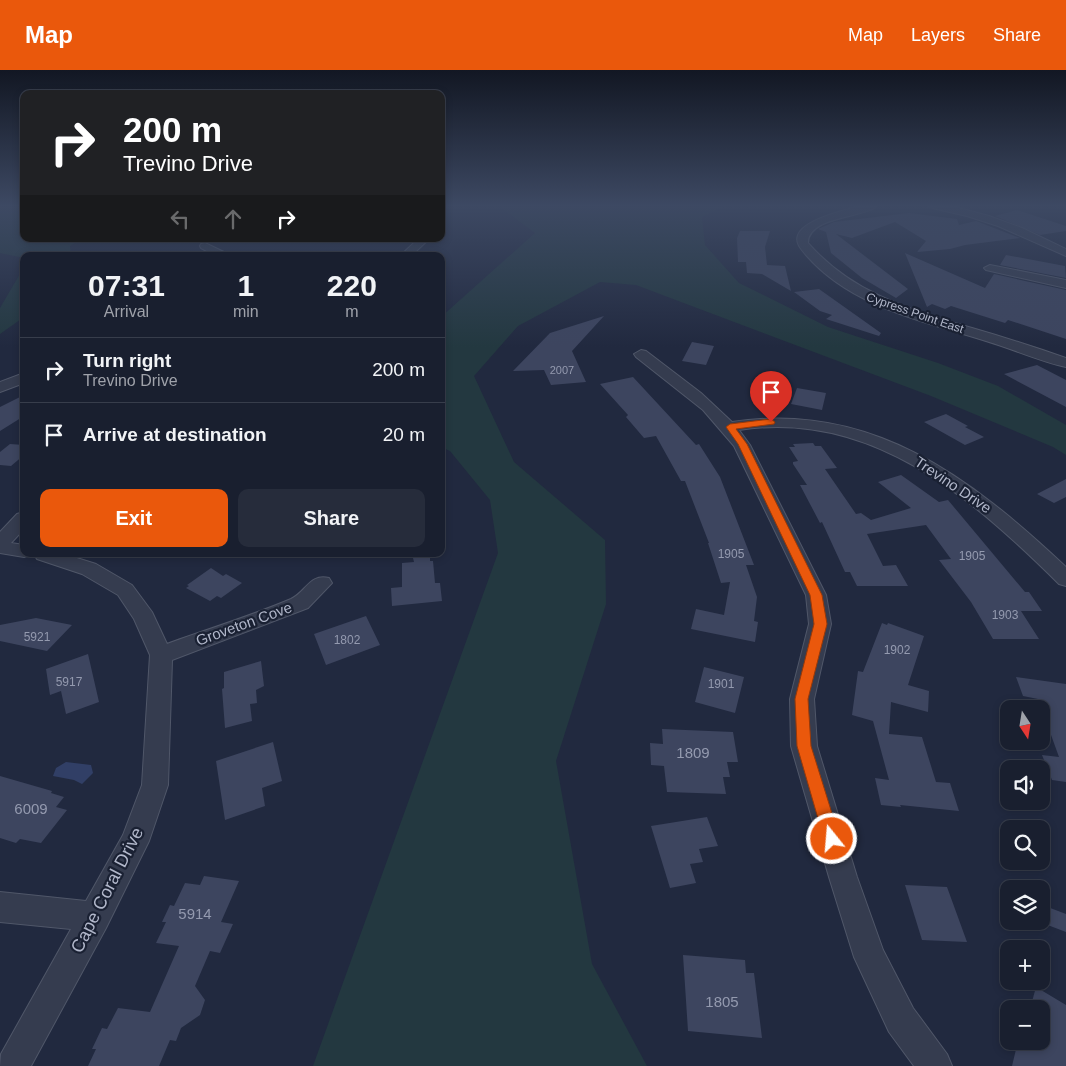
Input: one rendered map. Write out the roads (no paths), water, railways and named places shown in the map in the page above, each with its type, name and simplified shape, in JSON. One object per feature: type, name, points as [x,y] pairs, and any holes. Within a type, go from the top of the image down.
[{"type":"street","name":"Cypress Point East","points":[[811,253],[822,266],[861,294],[918,316],[1066,363]]},
{"type":"street","points":[[990,268],[1066,284]]},
{"type":"street","points":[[641,354],[716,412],[730,427],[742,444],[816,595],[820,624],[802,699],[804,746],[843,877],[870,957],[901,1020],[935,1066]]},
{"type":"street","points":[[0,388],[20,380]]},
{"type":"street","name":"Trevino Drive","points":[[730,427],[771,422],[817,425],[862,436],[898,449],[934,468],[978,498],[1022,536],[1066,579]]},
{"type":"street","points":[[20,522],[0,545],[20,550]]},
{"type":"street","name":"Cape Coral Drive","points":[[13,1066],[135,841],[155,785],[161,655],[144,617],[125,590],[89,569],[53,557]]},
{"type":"street","name":"Groveton Cove","points":[[161,655],[301,603],[322,583]]},
{"type":"street","points":[[0,907],[95,917]]},
{"type":"water","points":[[66,762],[91,765],[93,773],[82,784],[74,780],[53,776],[56,768]]}]
